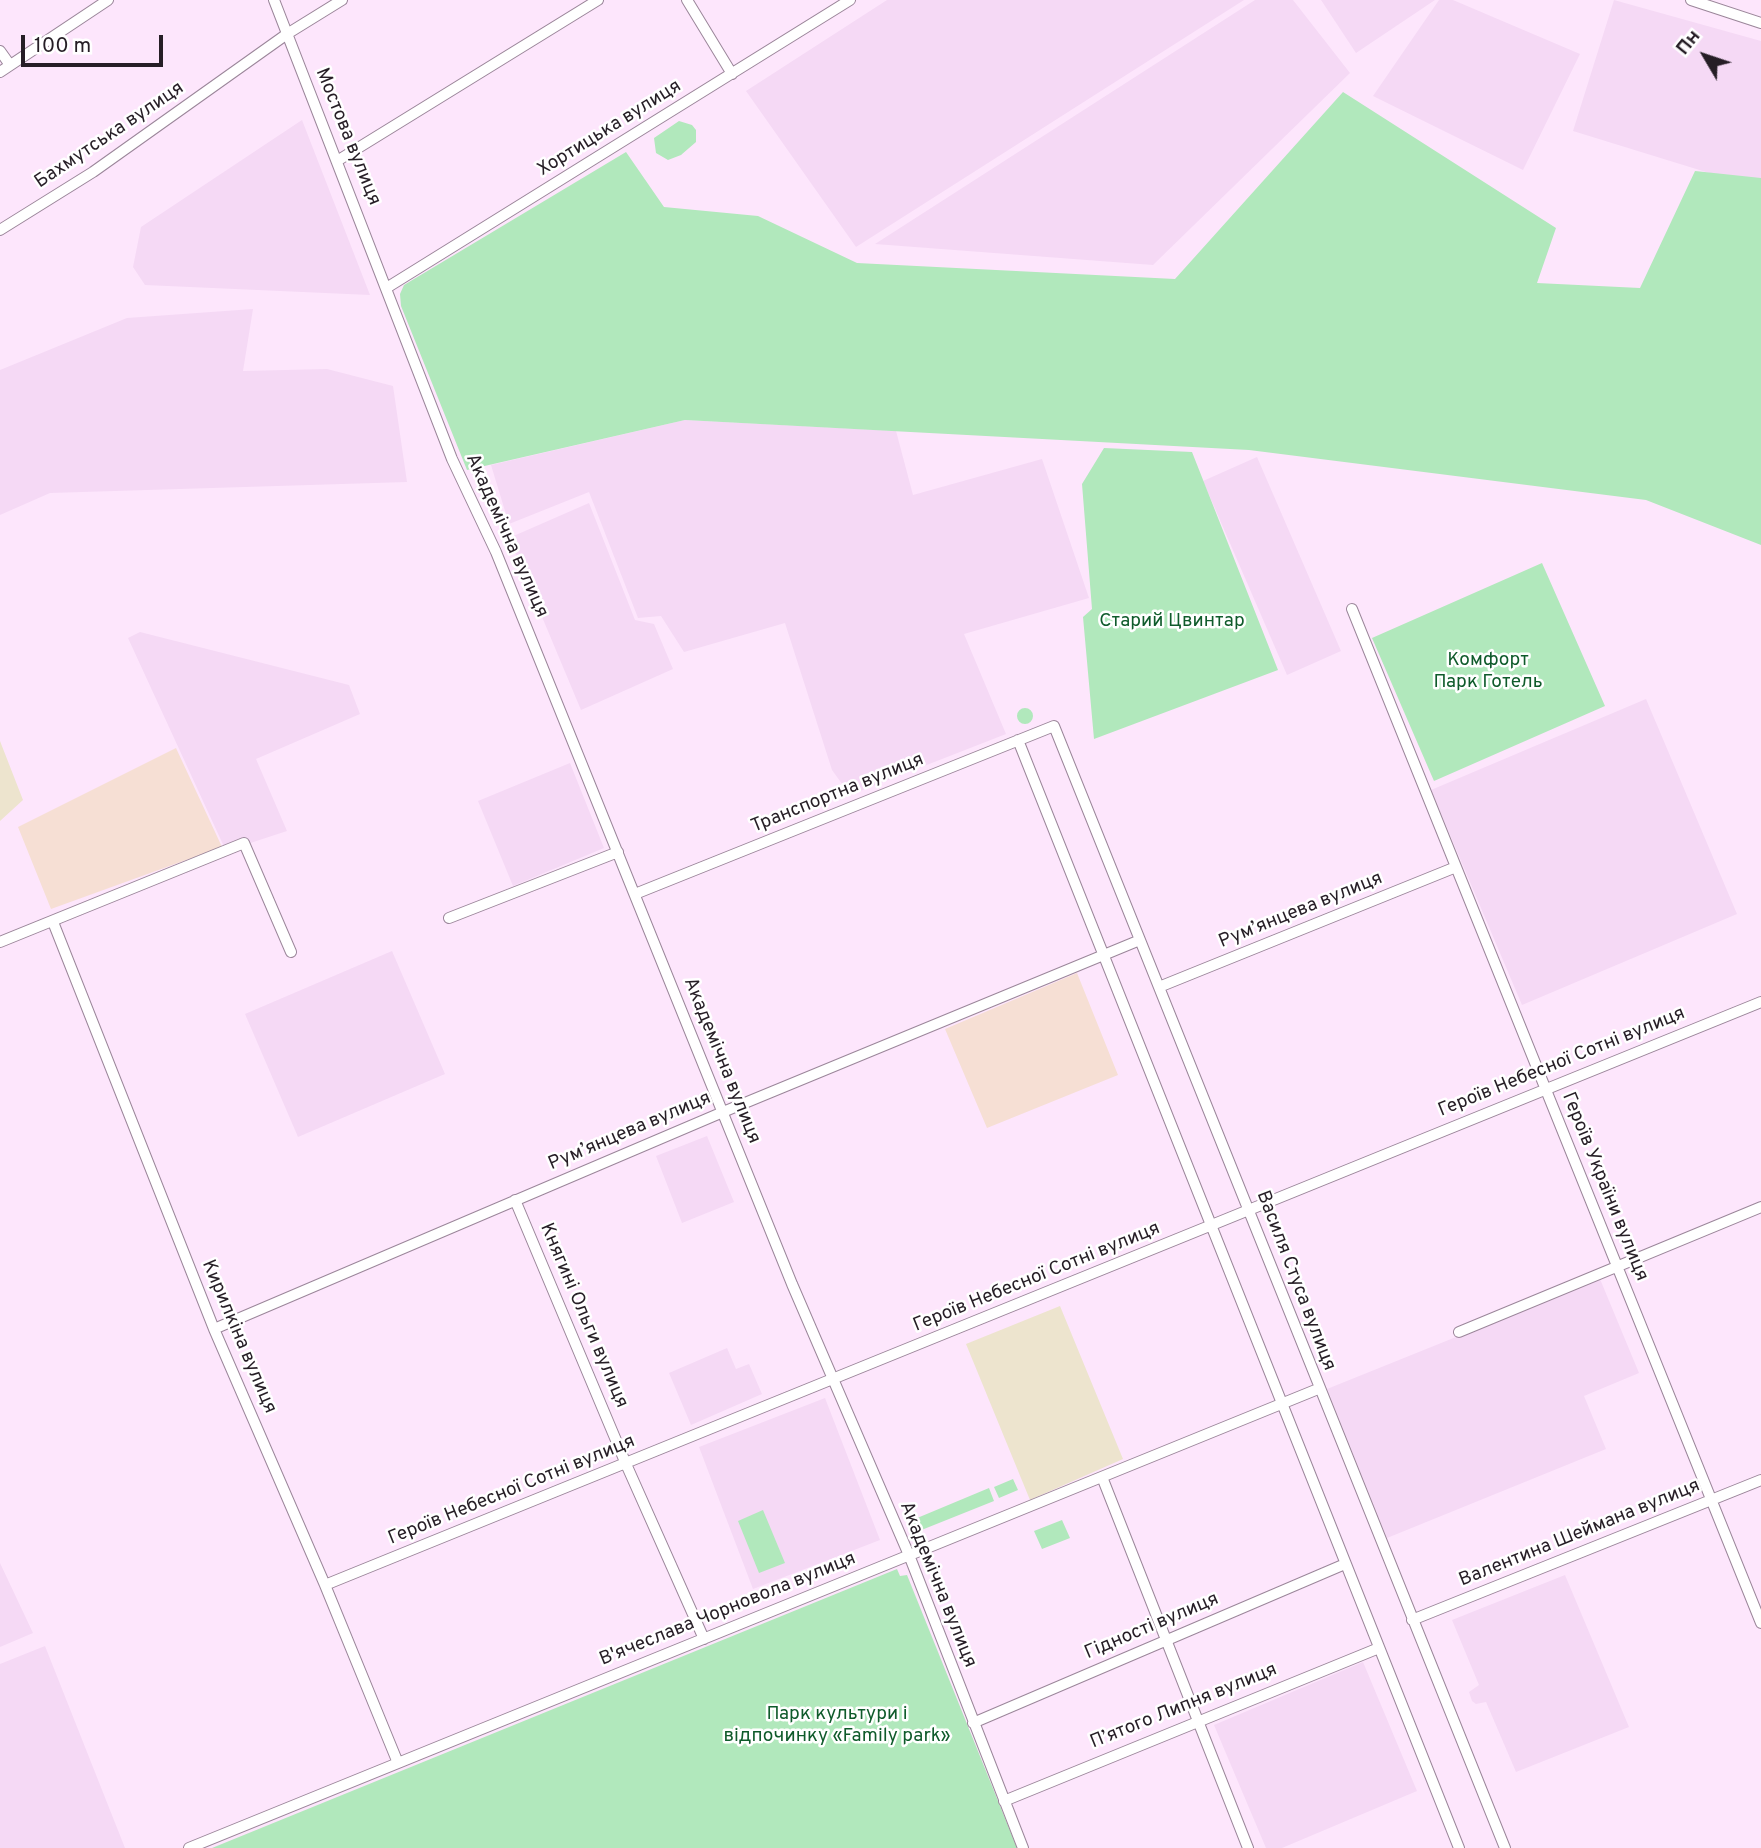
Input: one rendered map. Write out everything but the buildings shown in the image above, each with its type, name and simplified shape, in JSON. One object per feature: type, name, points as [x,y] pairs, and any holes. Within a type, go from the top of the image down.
[{"type":"street","points":[[0,72],[108,0]]},
{"type":"street","name":"Мостова вулиця","points":[[274,0],[388,287]]},
{"type":"street","name":"Бахмутська вулиця","points":[[0,230],[93,172],[287,34],[342,0]]},
{"type":"street","points":[[337,161],[598,0]]},
{"type":"street","points":[[687,0],[732,74]]},
{"type":"street","name":"Хортицька вулиця","points":[[388,287],[850,0]]},
{"type":"street","points":[[1691,0],[1761,23]]},
{"type":"street","points":[[0,51],[10,65]]},
{"type":"street","name":"Академічна вулиця","points":[[388,287],[468,496],[496,552],[832,1380],[909,1555],[1023,1848]]},
{"type":"street","name":"Героїв України вулиця","points":[[1352,609],[1761,1623]]},
{"type":"street","name":"Транспортна вулиця","points":[[635,894],[1054,726]]},
{"type":"street","name":"Василя Стуса вулиця","points":[[1054,726],[1504,1848]]},
{"type":"street","points":[[1018,740],[1280,1404],[1460,1848]]},
{"type":"street","points":[[0,942],[244,843],[291,952]]},
{"type":"street","points":[[449,918],[618,852]]},
{"type":"street","name":"Рум’янцева вулиця","points":[[1159,987],[1456,867]]},
{"type":"street","name":"Кирилкіна вулиця","points":[[52,922],[214,1329],[325,1585],[398,1763]]},
{"type":"street","name":"Рум’янцева вулиця","points":[[214,1329],[723,1112],[1140,940]]},
{"type":"street","name":"Героїв Небесної Сотні вулиця","points":[[325,1585],[1761,1002]]},
{"type":"street","name":"Княгині Ольги вулиця","points":[[515,1200],[626,1464],[704,1639]]},
{"type":"street","points":[[1459,1332],[1761,1207]]},
{"type":"street","name":"В'ячеслава Чорновола вулиця","points":[[190,1848],[1318,1389]]},
{"type":"street","points":[[1102,1477],[1248,1848]]},
{"type":"street","name":"Валентина Шеймана вулиця","points":[[1412,1620],[1761,1480]]},
{"type":"street","name":"Гідності вулиця","points":[[973,1723],[1345,1564]]},
{"type":"street","name":"П’ятого Липня вулиця","points":[[1004,1801],[1378,1648]]},
{"type":"shaded area","points":[[887,0],[1244,0],[856,247],[746,91]]},
{"type":"shaded area","points":[[1255,0],[1293,0],[1350,73],[1153,265],[875,244]]},
{"type":"shaded area","points":[[1321,0],[1435,0],[1356,53]]},
{"type":"shaded area","points":[[1439,0],[1453,0],[1580,54],[1523,170],[1373,96]]},
{"type":"shaded area","points":[[1614,0],[1761,41],[1761,189],[1573,131]]},
{"type":"shaded area","points":[[302,120],[370,295],[145,285],[133,267],[141,227]]},
{"type":"shaded area","points":[[253,309],[243,371],[327,369],[393,386],[407,482],[50,493],[0,515],[0,370],[127,318]]},
{"type":"shaded area","points":[[685,420],[896,431],[913,495],[1042,459],[1089,598],[964,634],[1006,734],[850,795],[832,770],[785,623],[684,652],[661,616],[638,618],[589,492],[509,524],[491,465]]},
{"type":"shaded area","points":[[1257,457],[1341,651],[1287,675],[1203,481]]},
{"type":"shaded area","points":[[589,503],[635,620],[654,624],[673,669],[581,710],[509,538]]},
{"type":"shaded area","points":[[140,632],[349,685],[360,714],[256,759],[287,831],[226,851],[128,638]]},
{"type":"shaded area","points":[[1646,699],[1737,914],[1522,1005],[1431,790]]},
{"type":"shaded area","points":[[0,741],[23,800],[0,821]]},
{"type":"shaded area","points":[[176,748],[222,847],[51,909],[18,827]]},
{"type":"shaded area","points":[[570,763],[604,848],[513,886],[478,801]]},
{"type":"shaded area","points":[[392,951],[445,1074],[298,1137],[245,1014]]},
{"type":"shaded area","points":[[1077,973],[1118,1075],[987,1128],[945,1029]]},
{"type":"shaded area","points":[[707,1136],[734,1202],[682,1223],[656,1156]]},
{"type":"shaded area","points":[[1600,1279],[1639,1373],[1584,1396],[1606,1449],[1387,1538],[1327,1389]]},
{"type":"shaded area","points":[[1060,1306],[1123,1459],[1030,1500],[966,1344]]},
{"type":"shaded area","points":[[727,1348],[736,1369],[749,1364],[762,1394],[691,1425],[669,1373]]},
{"type":"shaded area","points":[[825,1398],[880,1540],[753,1589],[699,1447]]},
{"type":"shaded area","points":[[0,1563],[33,1633],[0,1647]]},
{"type":"shaded area","points":[[1565,1575],[1629,1727],[1516,1772],[1486,1702],[1476,1704],[1472,1701],[1469,1692],[1479,1685],[1452,1620]]},
{"type":"shaded area","points":[[45,1646],[125,1848],[0,1848],[0,1664]]},
{"type":"shaded area","points":[[1363,1662],[1417,1791],[1282,1848],[1266,1848],[1214,1725]]},
{"type":"green space","points":[[1343,92],[1556,228],[1537,283],[1640,288],[1695,171],[1761,178],[1761,545],[1646,500],[1249,450],[685,420],[467,470],[401,306],[400,294],[404,285],[626,152],[664,207],[758,216],[857,263],[1175,279]]},
{"type":"green space","points":[[679,121],[692,125],[696,130],[696,142],[681,155],[668,160],[656,153],[654,138]]},
{"type":"green space","name":"Старий Цвинтар","points":[[1104,448],[1192,452],[1278,670],[1094,739],[1083,617],[1092,609],[1082,484]]},
{"type":"green space","name":"Комфорт Парк Готель","points":[[1542,563],[1605,706],[1434,781],[1372,638]]},
{"type":"green space","points":[[1025,708],[1031,710],[1031,722],[1025,724],[1019,722],[1017,716],[1019,710]]},
{"type":"green space","points":[[1013,1479],[1018,1490],[999,1498],[994,1487]]},
{"type":"green space","points":[[989,1488],[994,1501],[914,1533],[910,1521]]},
{"type":"green space","points":[[763,1510],[785,1563],[759,1573],[738,1521]]},
{"type":"green space","points":[[1062,1520],[1070,1538],[1042,1549],[1034,1531]]},
{"type":"green space","name":"Парк культури і відпочинку «Family park»","points":[[897,1569],[900,1576],[907,1575],[1017,1848],[212,1848]]}]
